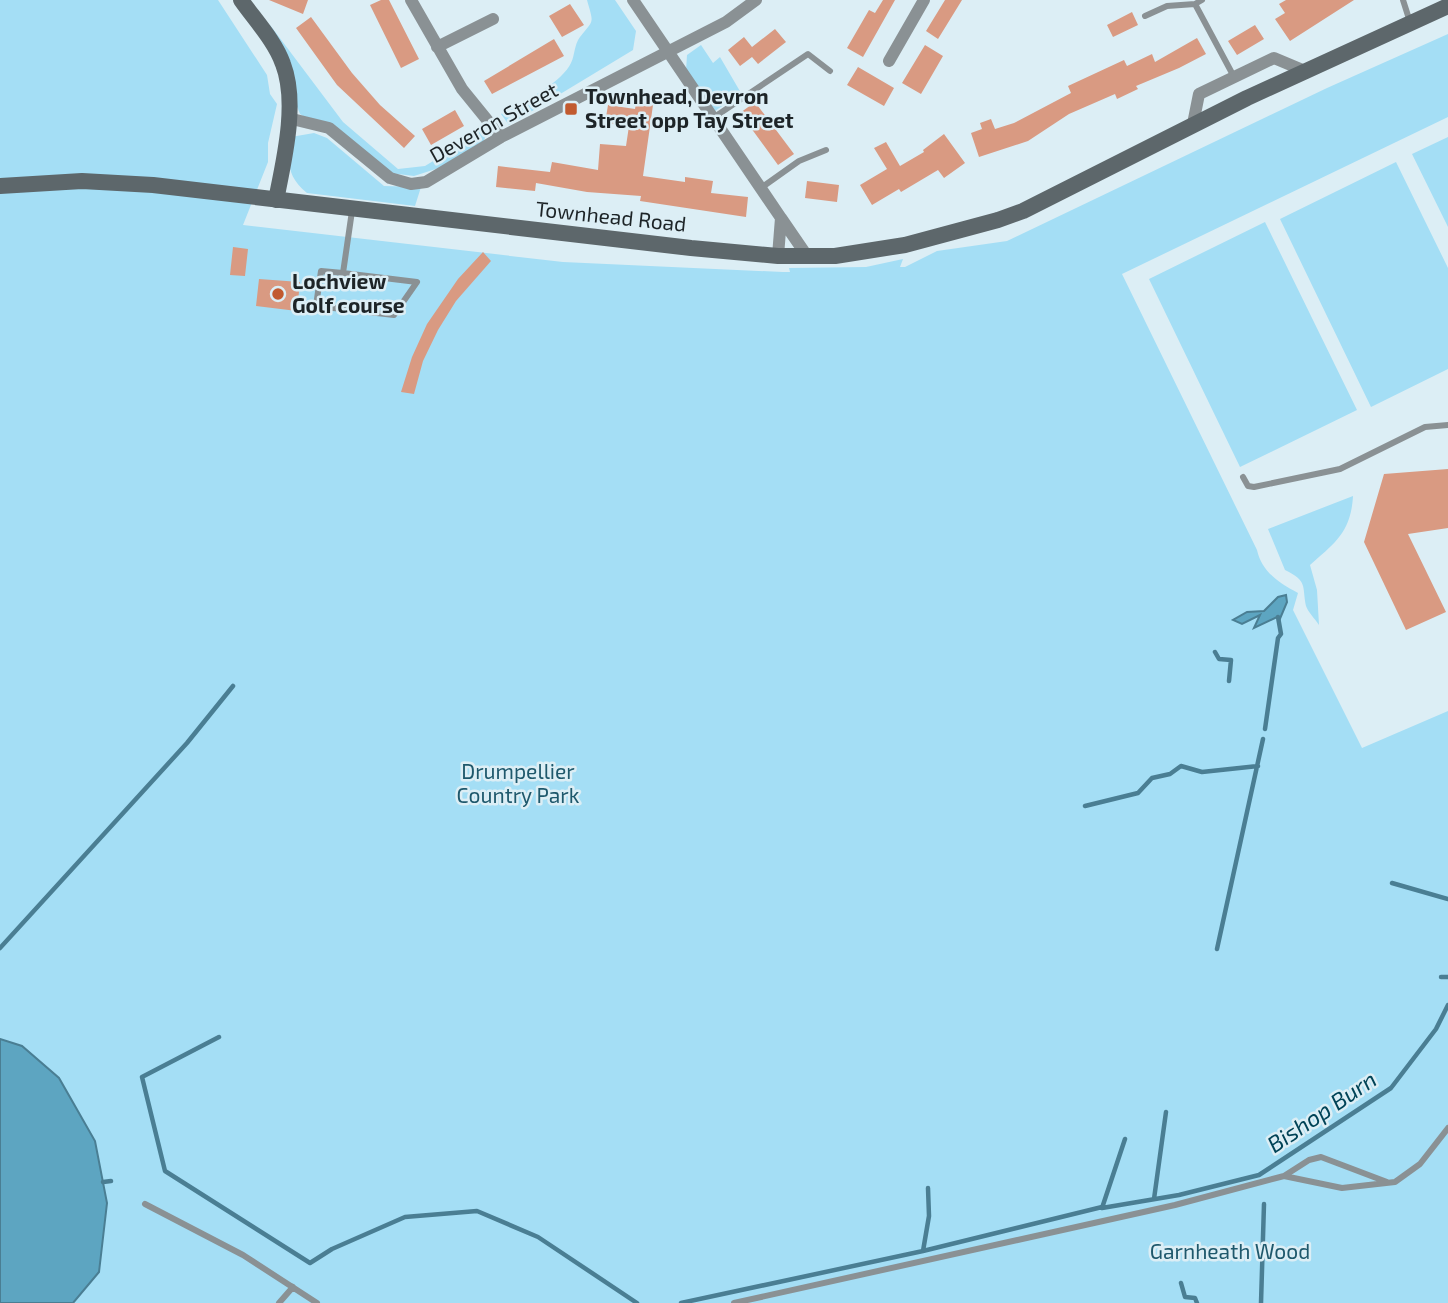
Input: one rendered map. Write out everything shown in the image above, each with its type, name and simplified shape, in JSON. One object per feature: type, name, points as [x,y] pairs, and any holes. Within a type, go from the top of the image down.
[{"type":"street","points":[[241,0],[283,64],[288,83],[288,118],[276,200]]},
{"type":"street","points":[[411,0],[462,89],[501,137]]},
{"type":"street","points":[[633,0],[807,256]]},
{"type":"street","name":"Deveron Street","points":[[288,118],[329,128],[374,168],[390,178],[411,184],[436,177],[501,137],[726,22],[756,0]]},
{"type":"street","points":[[889,61],[924,0]]},
{"type":"street","name":"Townhead Road","points":[[0,186],[82,181],[153,185],[778,256],[835,256],[905,245],[1023,211],[1193,124],[1448,6]]},
{"type":"street","points":[[437,47],[493,19]]},
{"type":"street","points":[[1193,124],[1199,94],[1233,75],[1274,58],[1305,71]]},
{"type":"street","points":[[778,256],[781,218]]},
{"type":"lane","points":[[1145,16],[1178,3],[1195,4],[1202,0]]},
{"type":"lane","points":[[1403,0],[1411,23]]},
{"type":"lane","points":[[1195,4],[1233,75]]},
{"type":"lane","points":[[712,118],[808,54],[830,71]]},
{"type":"lane","points":[[761,188],[799,161],[826,150]]},
{"type":"lane","points":[[343,273],[353,209]]},
{"type":"lane","points":[[321,271],[343,273],[417,282],[394,315],[316,306],[321,271]]},
{"type":"lane","points":[[1243,477],[1248,486],[1254,487],[1340,469],[1426,427],[1448,425]]},
{"type":"lane","points":[[1284,1176],[1342,1188],[1395,1182],[1420,1164],[1448,1128]]},
{"type":"lane","points":[[734,1303],[1175,1205],[1284,1176],[1309,1160],[1321,1157],[1387,1182]]},
{"type":"lane","points":[[145,1204],[223,1244],[317,1303]]},
{"type":"lane","points":[[279,1303],[293,1287]]},
{"type":"green space","name":"Drumpellier Country Park","points":[[0,0],[218,0],[267,75],[270,94],[277,104],[268,143],[268,162],[243,225],[563,262],[783,272],[790,272],[789,268],[866,267],[903,259],[900,267],[905,267],[937,251],[1007,241],[1327,88],[1448,34],[1448,117],[1122,274],[1259,558],[1267,571],[1278,581],[1298,593],[1293,610],[1362,748],[1448,711],[1448,1303],[0,1303]]},
{"type":"green space","points":[[587,0],[615,0],[636,31],[633,50],[509,125],[501,114],[550,85],[571,63],[578,40],[591,21]]},
{"type":"green space","points":[[270,25],[343,122],[398,169],[425,166],[471,138],[479,128],[486,134],[484,141],[442,167],[414,176],[390,173],[300,114],[266,30]]},
{"type":"green space","points":[[701,45],[713,63],[720,57],[741,93],[715,111],[686,71],[687,55]]},
{"type":"green space","points":[[314,133],[327,138],[384,186],[421,187],[415,206],[307,193],[292,174],[289,154],[291,137]]},
{"type":"green space","points":[[1448,137],[1448,227],[1412,154]]},
{"type":"green space","points":[[1396,162],[1448,268],[1448,369],[1371,407],[1280,219]]},
{"type":"green space","points":[[1265,222],[1357,410],[1240,467],[1149,279]]},
{"type":"green space","points":[[1353,496],[1345,528],[1334,543],[1310,565],[1317,590],[1319,625],[1306,606],[1301,581],[1285,570],[1268,529]]},
{"type":"shaded area","points":[[1286,595],[1287,602],[1279,621],[1277,617],[1254,628],[1260,615],[1242,624],[1233,620],[1247,612],[1264,611],[1278,597]]},
{"type":"shaded area","points":[[0,1039],[22,1046],[59,1078],[95,1141],[107,1203],[99,1272],[73,1303],[0,1303]]},
{"type":"building","points":[[269,0],[308,0],[303,14]]},
{"type":"building","points":[[389,0],[419,59],[401,68],[370,5]]},
{"type":"building","points":[[883,0],[895,0],[863,57],[847,48],[869,10],[875,13]]},
{"type":"building","points":[[945,0],[962,0],[938,39],[926,31]]},
{"type":"building","points":[[1286,0],[1354,0],[1290,41],[1275,19],[1285,13],[1279,4]]},
{"type":"building","points":[[570,4],[584,25],[562,37],[549,16]]},
{"type":"building","points":[[1132,12],[1138,25],[1113,37],[1107,25]]},
{"type":"building","points":[[311,17],[352,73],[380,105],[415,136],[404,148],[337,85],[296,28]]},
{"type":"building","points":[[1255,25],[1264,39],[1237,55],[1228,41]]},
{"type":"building","points":[[775,29],[786,42],[758,64],[752,57],[740,66],[728,50],[744,37],[752,47]]},
{"type":"building","points":[[1197,38],[1206,54],[1136,86],[1138,89],[1117,99],[1115,94],[1069,114],[1028,141],[979,157],[971,133],[982,129],[980,123],[991,119],[995,129],[1014,123],[1071,93],[1068,86],[1124,60],[1127,66],[1152,54],[1155,62]]},
{"type":"building","points":[[554,39],[564,56],[492,94],[484,81]]},
{"type":"building","points":[[925,45],[943,56],[921,94],[902,83]]},
{"type":"building","points":[[858,67],[894,88],[884,106],[847,85]]},
{"type":"building","points":[[755,102],[794,154],[778,165],[740,113]]},
{"type":"building","points":[[636,103],[653,105],[643,176],[685,182],[685,177],[713,181],[711,193],[748,197],[746,217],[640,201],[641,196],[587,192],[536,183],[535,191],[496,187],[498,166],[550,172],[552,162],[598,170],[600,144],[626,146],[629,126],[605,123],[608,105],[635,109]]},
{"type":"building","points":[[455,110],[464,126],[431,145],[422,129]]},
{"type":"building","points":[[944,134],[965,163],[944,178],[938,170],[901,192],[899,189],[872,205],[860,185],[887,169],[874,148],[886,142],[900,166],[924,152],[923,150]]},
{"type":"building","points":[[807,181],[839,185],[837,202],[805,198]]},
{"type":"building","points":[[233,247],[248,249],[245,276],[230,275]]},
{"type":"building","points":[[483,252],[491,261],[456,301],[438,330],[423,361],[414,394],[401,392],[412,357],[427,324],[458,279]]},
{"type":"building","name":"Lochview Golf course","points":[[259,279],[300,282],[297,311],[256,306]]},
{"type":"building","points":[[1448,469],[1448,528],[1408,534],[1446,612],[1406,630],[1364,542],[1384,474]]},
{"type":"waterway","points":[[1265,729],[1278,638],[1281,634],[1278,617]]},
{"type":"waterway","points":[[1215,652],[1219,659],[1231,660],[1229,681]]},
{"type":"waterway","points":[[0,948],[187,743],[233,686]]},
{"type":"waterway","points":[[1217,949],[1263,739]]},
{"type":"waterway","points":[[1085,806],[1138,793],[1152,778],[1170,774],[1181,766],[1202,772],[1258,766]]},
{"type":"waterway","points":[[1392,883],[1448,899]]},
{"type":"waterway","name":"Bishop Burn","points":[[1441,977],[1448,977]]},
{"type":"waterway","name":"Bishop Burn","points":[[1125,1139],[1102,1208],[1179,1195],[1259,1175],[1391,1088],[1436,1029],[1448,1005]]},
{"type":"waterway","points":[[219,1037],[142,1077],[165,1171],[310,1263],[332,1249],[405,1217],[477,1211],[538,1237],[637,1303]]},
{"type":"waterway","points":[[1154,1199],[1166,1112]]},
{"type":"waterway","points":[[103,1182],[111,1181]]},
{"type":"waterway","points":[[923,1251],[929,1216],[928,1188]]},
{"type":"waterway","points":[[1261,1303],[1264,1204]]},
{"type":"waterway","points":[[681,1303],[923,1251],[1102,1207]]},
{"type":"waterway","points":[[1181,1283],[1185,1297],[1195,1298],[1197,1303]]},
{"type":"place","name":"Townhead, Devron Street opp Tay Street","points":[[571,109]]},
{"type":"place","name":"Lochview Golf course","points":[[278,294]]},
{"type":"park label","name":"Garnheath Wood","points":[[1230,1252]]}]
